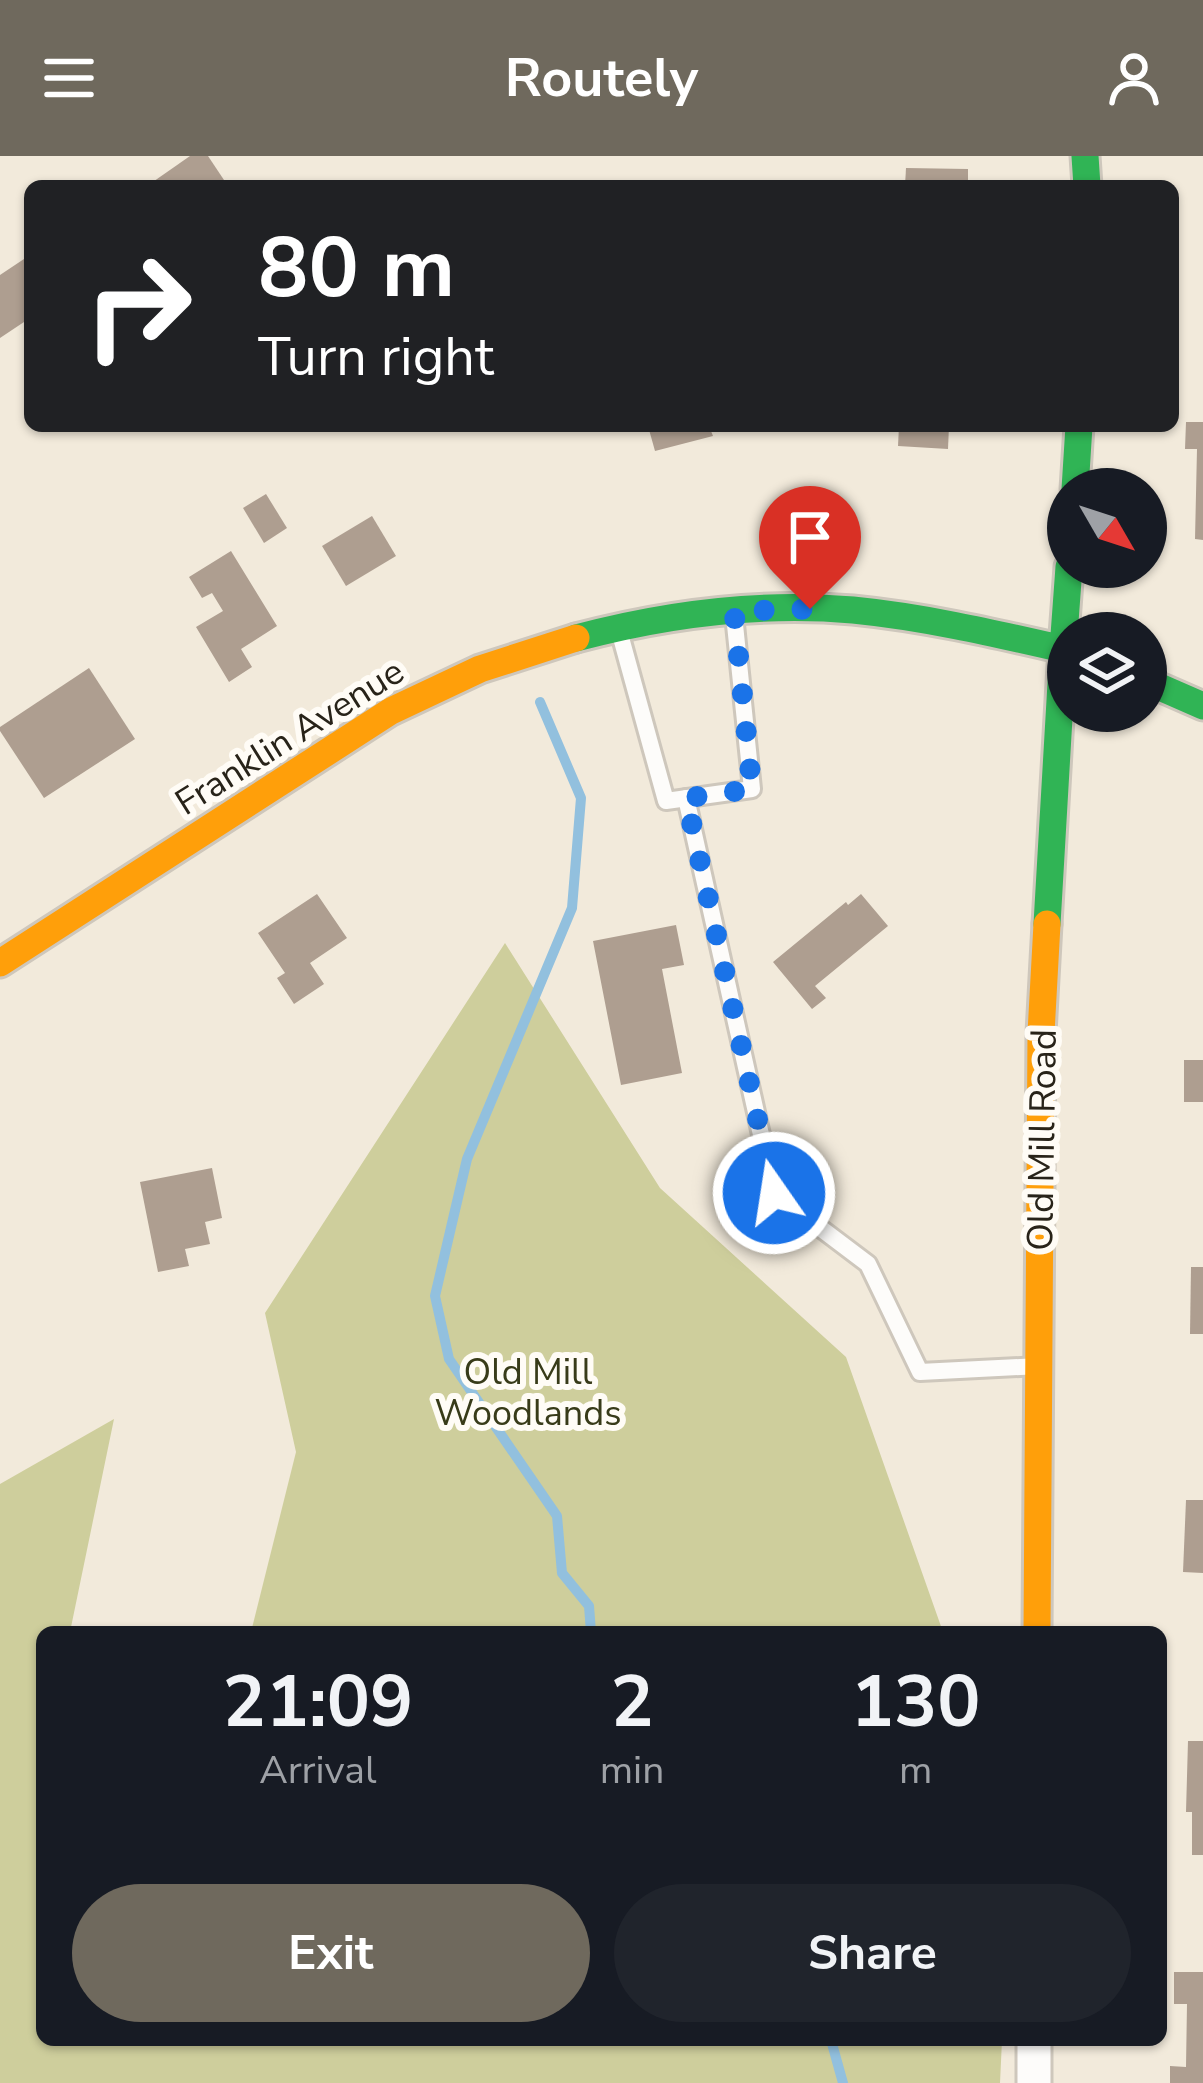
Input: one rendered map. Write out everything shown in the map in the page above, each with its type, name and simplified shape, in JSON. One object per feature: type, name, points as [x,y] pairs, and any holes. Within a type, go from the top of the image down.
[{"type":"main road","points":[[1076,468],[1079,432]]},
{"type":"main road","name":"Franklin Avenue","points":[[0,963],[360,728],[437,687],[518,654],[618,627],[690,614],[777,608],[865,611],[946,622],[1047,646]]},
{"type":"main road","points":[[1167,690],[1203,706]]},
{"type":"main road","name":"Old Mill Road","points":[[1037,1626],[1041,1033],[1061,732]]},
{"type":"street","points":[[1034,2046],[1034,2083]]},
{"type":"lane","points":[[618,627],[665,801],[752,789],[734,611]]},
{"type":"lane","points":[[686,798],[774,1193],[868,1264],[920,1372],[1039,1366]]},
{"type":"green space","name":"Old Mill Woodlands","points":[[505,943],[660,1188],[846,1357],[941,1626],[252,1626],[296,1452],[265,1313]]},
{"type":"green space","points":[[114,1419],[71,1626],[36,1626],[36,2046],[1002,2046],[1000,2083],[0,2083],[0,1484]]},
{"type":"building","points":[[190,156],[208,156],[224,180],[156,180]]},
{"type":"building","points":[[906,168],[968,169],[968,180],[905,180]]},
{"type":"building","points":[[24,259],[24,322],[0,338],[0,275]]},
{"type":"building","points":[[1186,422],[1203,422],[1203,540],[1195,539],[1197,449],[1185,449]]},
{"type":"building","points":[[650,432],[711,432],[713,436],[655,451]]},
{"type":"building","points":[[899,432],[949,432],[948,449],[898,446]]},
{"type":"building","points":[[266,494],[287,528],[264,543],[243,508]]},
{"type":"building","points":[[372,516],[396,556],[346,586],[322,546]]},
{"type":"building","points":[[231,551],[277,626],[241,649],[252,667],[229,682],[196,627],[223,611],[212,593],[202,598],[189,577]]},
{"type":"building","points":[[89,668],[135,739],[44,798],[0,727]]},
{"type":"building","points":[[317,894],[347,938],[310,963],[324,984],[294,1004],[277,978],[285,973],[258,933]]},
{"type":"building","points":[[861,894],[888,926],[815,986],[826,998],[812,1009],[773,962]]},
{"type":"building","points":[[676,925],[684,965],[662,969],[682,1073],[621,1085],[593,941]]},
{"type":"building","points":[[1184,1060],[1203,1060],[1203,1102],[1184,1102]]},
{"type":"building","points":[[212,1168],[222,1218],[205,1222],[210,1244],[185,1249],[189,1266],[158,1272],[140,1182]]},
{"type":"building","points":[[1191,1267],[1203,1267],[1203,1334],[1190,1334]]},
{"type":"building","points":[[1186,1500],[1203,1500],[1203,1573],[1183,1572]]},
{"type":"building","points":[[1188,1741],[1203,1741],[1203,1855],[1192,1855],[1192,1812],[1186,1812]]},
{"type":"building","points":[[1174,1972],[1203,1972],[1203,2083],[1170,2083],[1170,2066],[1186,2067],[1187,2004],[1174,2004]]},
{"type":"waterway","points":[[540,702],[581,798],[572,908],[467,1159],[435,1296],[449,1359],[557,1516],[562,1573],[589,1606],[591,1626]]},
{"type":"waterway","points":[[833,2046],[843,2083]]},
{"type":"traffic: fast","points":[[1085,156],[1087,180]]},
{"type":"traffic: fast","points":[[1076,468],[1079,432]]},
{"type":"traffic: fast","points":[[576,638],[713,612],[818,608],[932,621],[1063,649],[1067,588]]},
{"type":"traffic: fast","points":[[1167,690],[1203,706]]},
{"type":"traffic: fast","points":[[1047,924],[1058,732]]},
{"type":"traffic: slow","points":[[0,963],[391,711],[480,669],[576,638]]},
{"type":"traffic: slow","points":[[1037,1626],[1041,1033],[1047,924]]},
{"type":"route","points":[[774,1193],[686,798],[752,789],[734,611],[810,609]]}]
